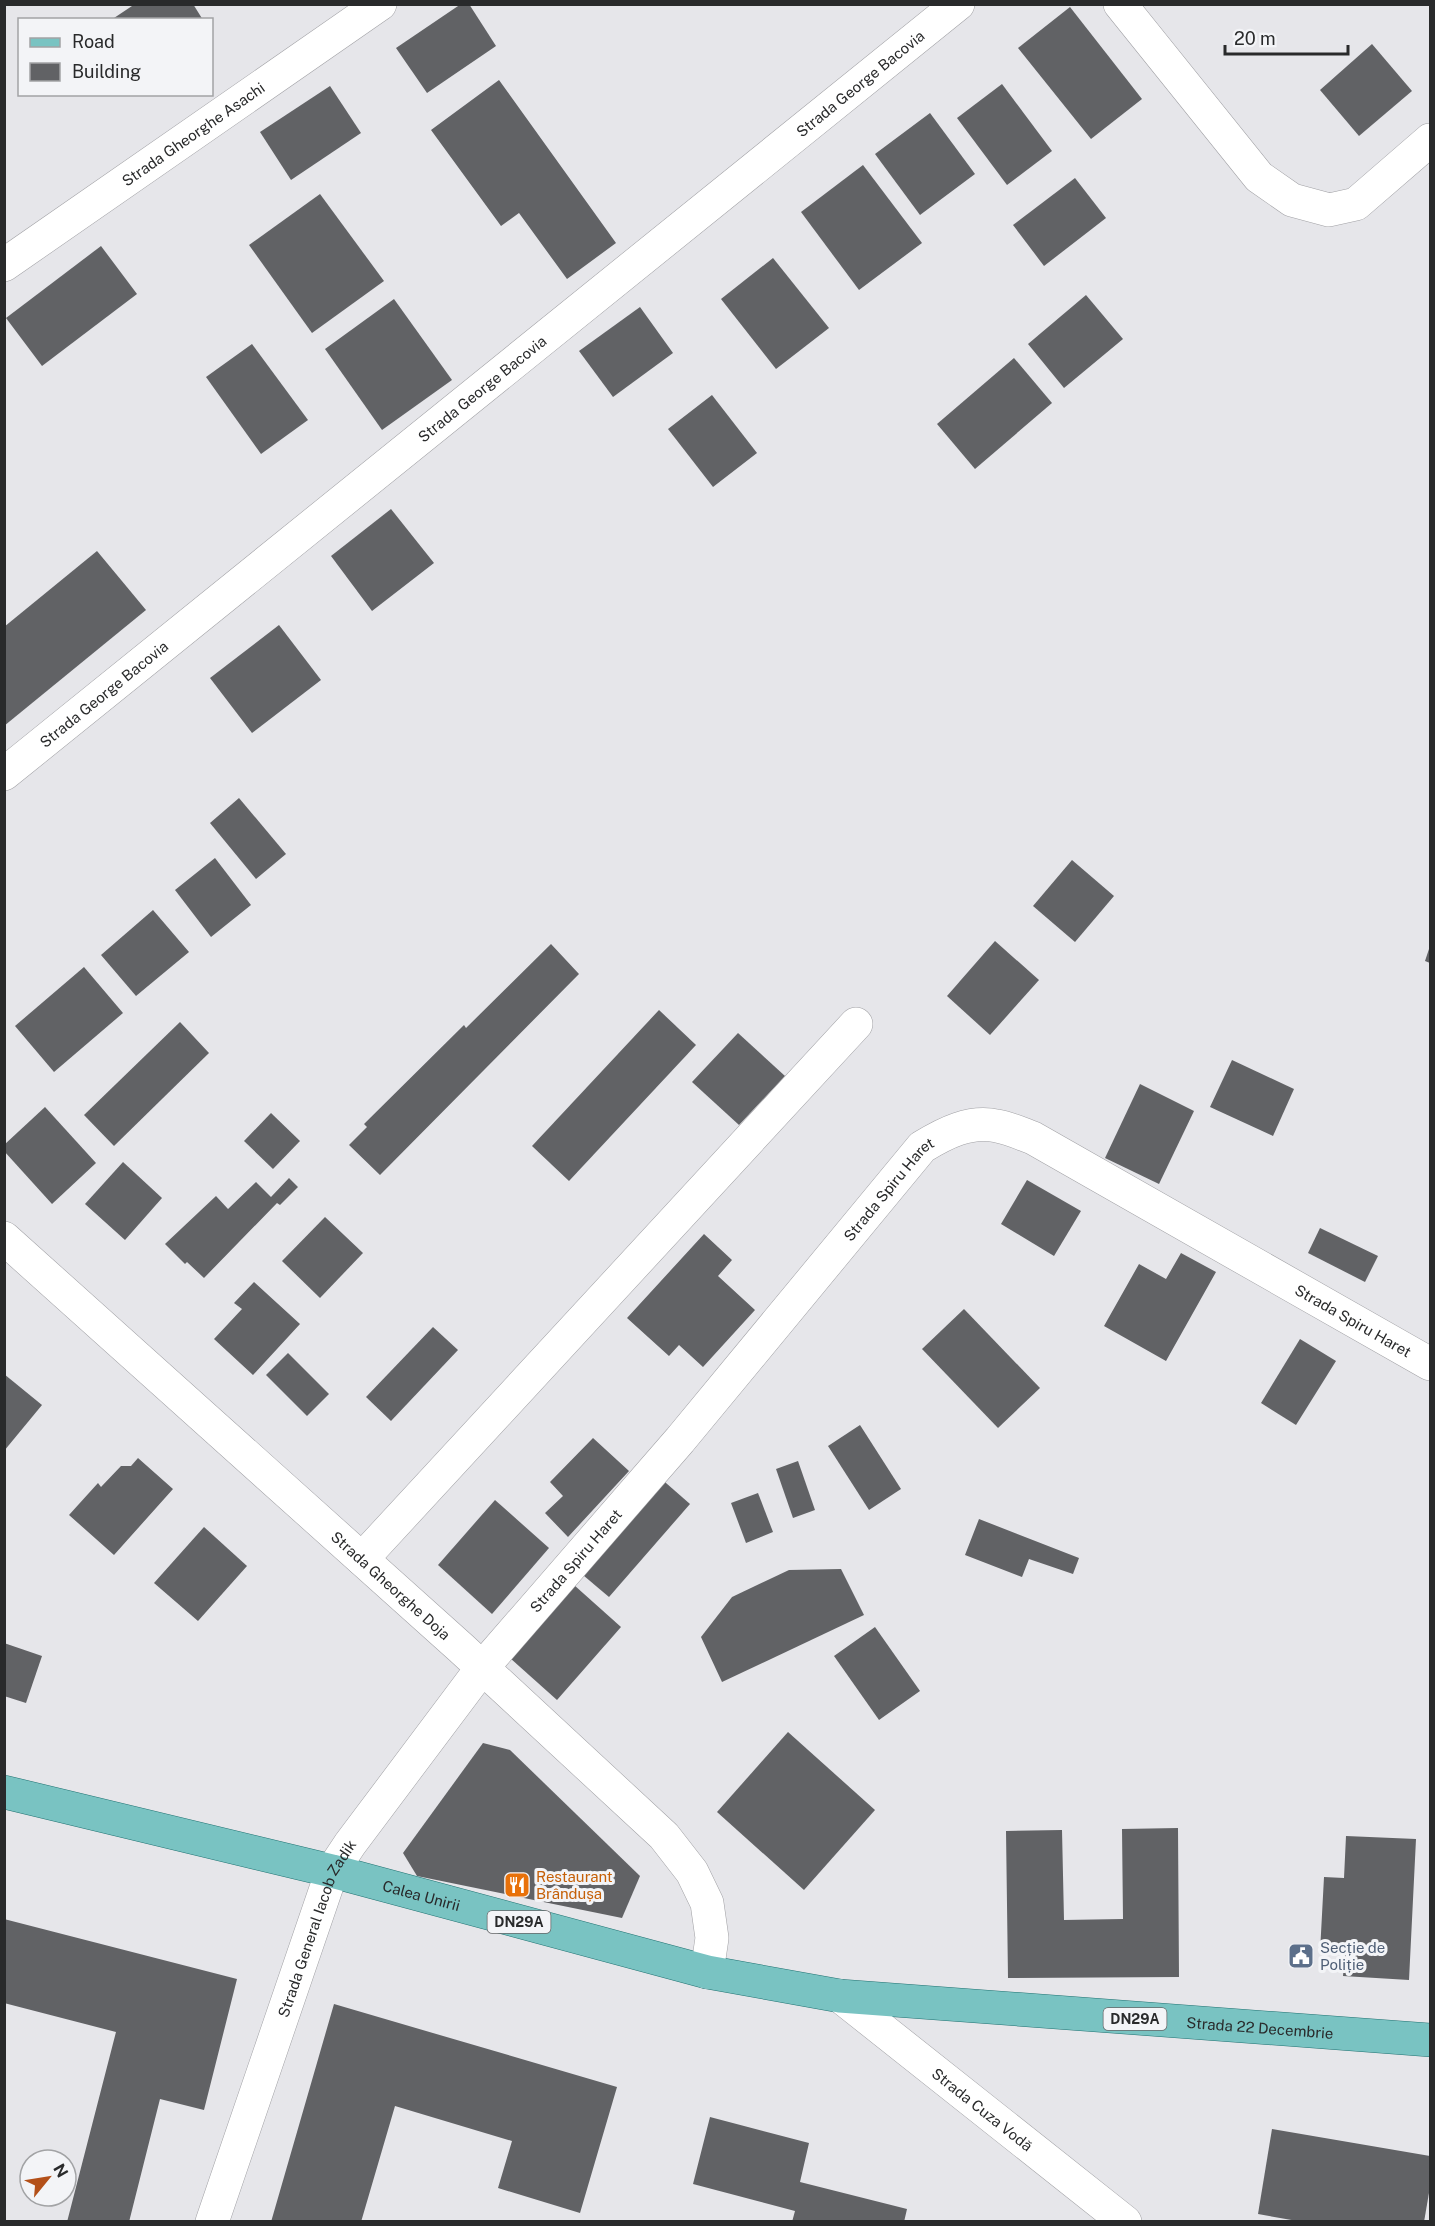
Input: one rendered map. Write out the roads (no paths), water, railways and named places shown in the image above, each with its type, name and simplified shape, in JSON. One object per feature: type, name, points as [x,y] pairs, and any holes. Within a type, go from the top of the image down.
[{"type":"main road","name":"Calea Unirii","points":[[4,1792],[332,1871],[707,1972],[840,1996]]},
{"type":"main road","name":"Strada 22 Decembrie","points":[[840,1996],[1431,2040]]},
{"type":"street","name":"Strada Gheorghe Asachi","points":[[4,265],[380,4]]},
{"type":"street","name":"Strada George Bacovia","points":[[4,774],[958,4]]},
{"type":"street","points":[[1120,4],[1259,177],[1292,200],[1329,210],[1356,204],[1431,140]]},
{"type":"street","points":[[362,1559],[856,1024]]},
{"type":"street","name":"Strada Spiru Haret","points":[[482,1668],[680,1440],[922,1147],[947,1132],[975,1125],[997,1126],[1033,1138],[1431,1364]]},
{"type":"street","name":"Strada Gheorghe Doja","points":[[4,1238],[362,1559],[664,1836],[692,1872],[707,1903],[712,1938],[707,1972]]},
{"type":"street","name":"Strada General Iacob Zadik","points":[[212,2222],[332,1871],[482,1668]]},
{"type":"street","name":"Strada Cuza Vodă","points":[[840,1996],[1125,2222]]},
{"type":"place","name":"Restaurant Brândușa","points":[[517,1885]]},
{"type":"place","name":"Secție de Poliție","points":[[1301,1956]]}]
